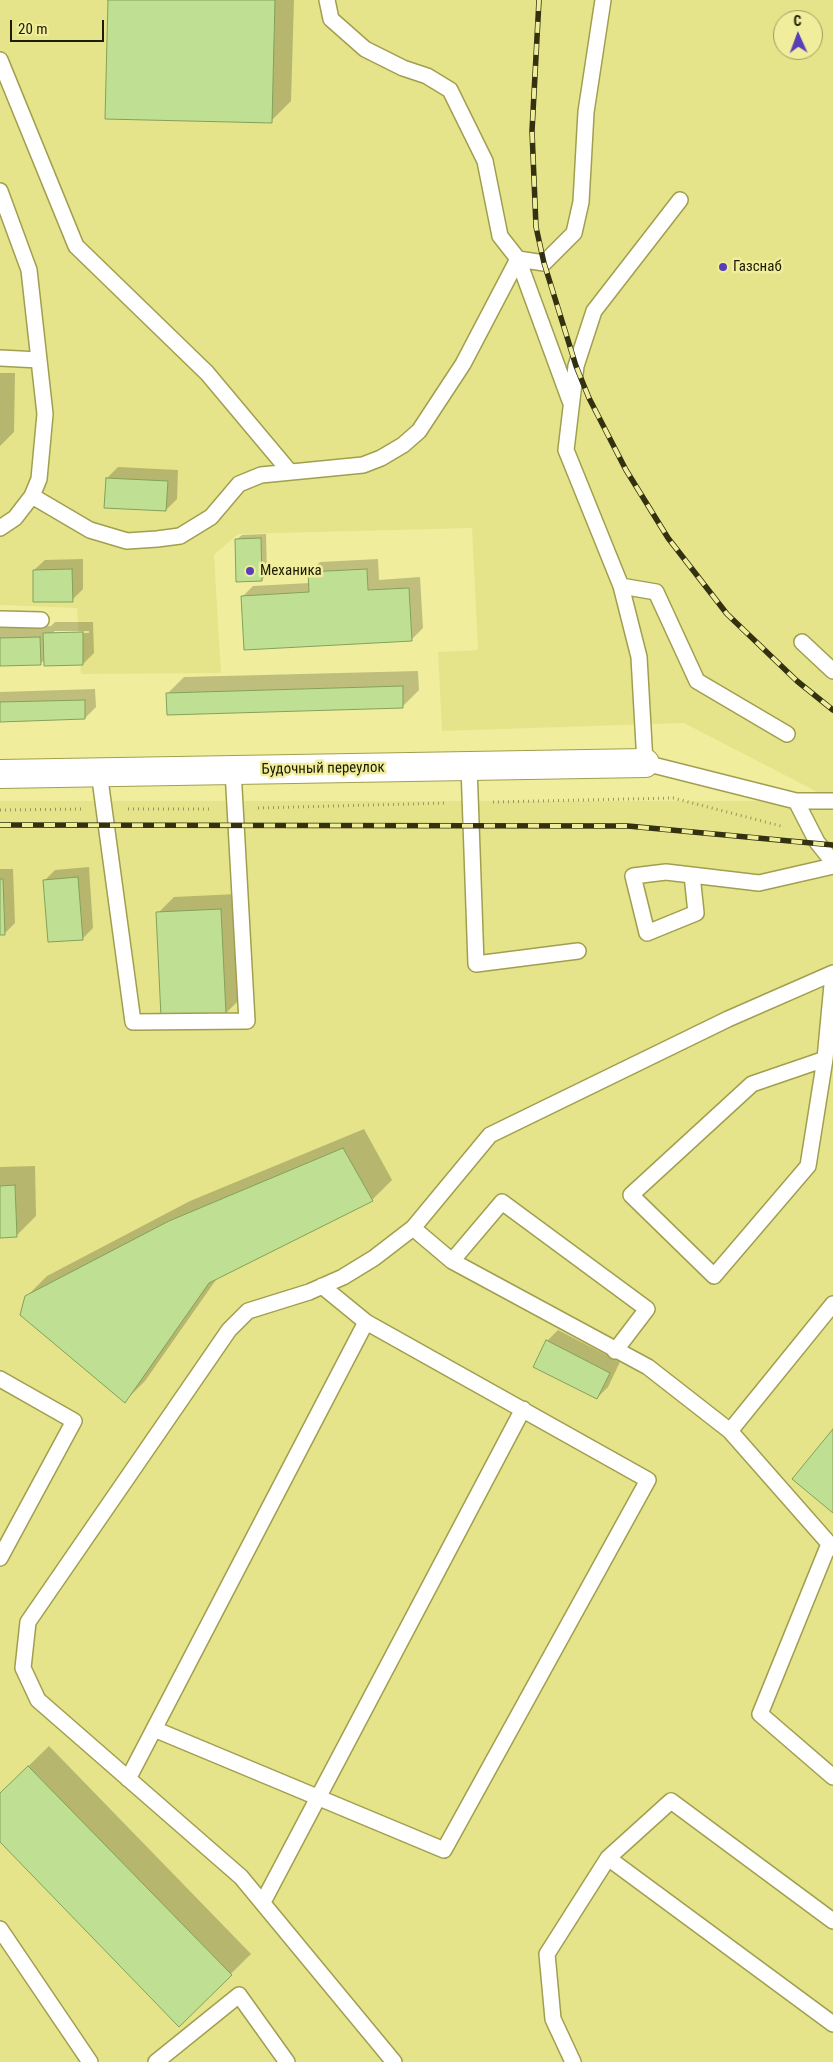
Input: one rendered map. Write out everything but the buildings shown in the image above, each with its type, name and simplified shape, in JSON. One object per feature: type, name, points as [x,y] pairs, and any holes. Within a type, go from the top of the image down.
[{"type":"street","name":"Будочный переулок","points":[[0,774],[645,763]]},
{"type":"lane","points":[[327,0],[331,19],[365,49],[403,68],[427,76],[450,90],[485,161],[500,236],[518,259],[571,405]]},
{"type":"lane","points":[[518,259],[544,263],[574,233],[581,202],[586,112],[603,0]]},
{"type":"lane","points":[[0,60],[76,246],[207,373],[290,472]]},
{"type":"lane","points":[[0,192],[29,270],[45,414],[39,479],[32,496],[15,518],[0,528]]},
{"type":"lane","points":[[680,200],[594,311],[576,366],[566,450],[621,586],[639,657],[645,763],[796,801],[833,801]]},
{"type":"lane","points":[[32,496],[90,530],[126,541],[157,539],[180,536],[211,517],[239,484],[261,476],[362,465],[403,445],[419,431],[464,364],[518,259]]},
{"type":"lane","points":[[0,358],[39,360]]},
{"type":"lane","points":[[621,586],[656,592],[697,680],[787,734]]},
{"type":"lane","points":[[0,619],[41,620]]},
{"type":"lane","points":[[802,642],[833,671]]},
{"type":"lane","points":[[469,766],[476,964],[578,951]]},
{"type":"lane","points":[[99,772],[133,1022],[247,1022],[233,770]]},
{"type":"lane","points":[[692,875],[696,913],[647,933],[633,876],[666,872],[692,875],[758,884],[833,864],[813,833],[796,801]]},
{"type":"lane","points":[[394,2062],[264,1902],[241,1877],[38,1700],[23,1668],[28,1622],[230,1330],[248,1312],[343,1277],[374,1258],[413,1228],[490,1135],[728,1019],[833,973],[825,1059],[808,1166],[714,1276],[631,1195],[752,1084],[825,1059]]},
{"type":"lane","points":[[452,1261],[502,1202],[647,1309],[615,1351]]},
{"type":"lane","points":[[413,1228],[452,1261],[615,1351],[648,1367],[730,1431],[831,1546],[760,1714],[833,1777]]},
{"type":"lane","points":[[154,1729],[444,1850],[648,1480],[366,1322],[322,1286]]},
{"type":"lane","points":[[730,1431],[833,1304]]},
{"type":"lane","points":[[128,1779],[366,1322]]},
{"type":"lane","points":[[0,1379],[74,1421],[0,1558]]},
{"type":"lane","points":[[264,1902],[523,1409]]},
{"type":"lane","points":[[573,2062],[554,2019],[546,1954],[608,1858],[671,1801],[833,1921]]},
{"type":"lane","points":[[608,1858],[833,2024]]},
{"type":"lane","points":[[0,1928],[90,2062]]},
{"type":"lane","points":[[156,2062],[239,1995],[287,2062]]},
{"type":"path","points":[[0,810],[234,808],[673,798],[726,813],[813,833]]},
{"type":"shaded area","points":[[0,0],[833,0],[833,800],[684,723],[442,731],[438,652],[478,650],[472,528],[238,534],[214,555],[221,673],[81,674],[77,608],[0,605]]},
{"type":"shaded area","points":[[0,801],[796,801],[833,811],[833,2062],[0,2062]]},
{"type":"railway","points":[[539,0],[532,131],[536,227],[544,263],[576,366],[589,398],[626,470],[668,538],[727,614],[797,681],[833,710]]},
{"type":"railway","points":[[0,825],[628,826],[833,845]]},
{"type":"place","name":"Газснаб","points":[[723,267]]},
{"type":"place","name":"Механика","points":[[250,571]]}]
